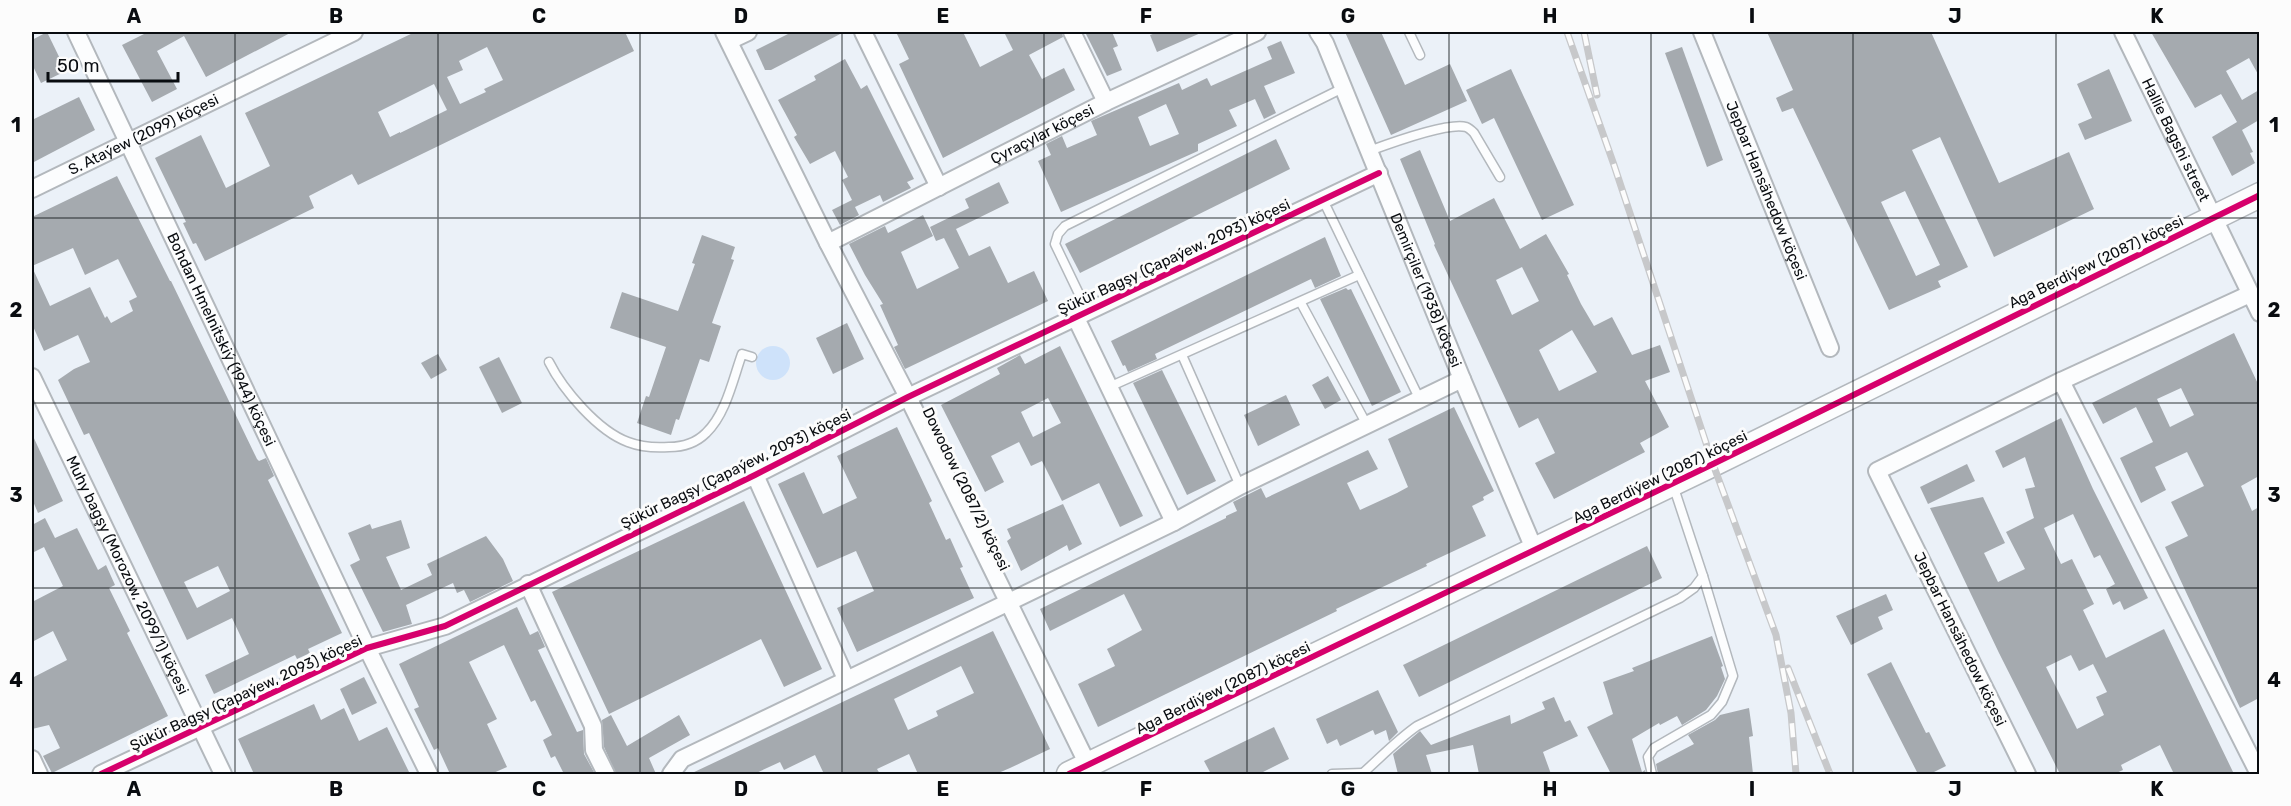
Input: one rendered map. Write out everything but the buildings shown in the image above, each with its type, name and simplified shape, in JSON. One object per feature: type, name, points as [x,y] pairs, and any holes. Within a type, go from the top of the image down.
[{"type":"street","name":"Bohdan Hmelnitskiý (1944) köçesi","points":[[76,32],[367,648],[429,774]]},
{"type":"street","name":"S. Ataýew (2099) köçesi","points":[[32,189],[354,32]]},
{"type":"street","points":[[727,36],[748,32]]},
{"type":"street","points":[[863,32],[939,187]]},
{"type":"street","points":[[1072,32],[1106,102]]},
{"type":"street","name":"Çyraçylar köçesi","points":[[828,243],[1106,102],[1257,32]]},
{"type":"street","name":"Demirçiler (1938) köçesi","points":[[1318,32],[1325,43],[1535,551]]},
{"type":"street","name":"Jepbar Hansähedow köçesi","points":[[1702,32],[1830,348]]},
{"type":"street","name":"Hallie Bagshi street","points":[[2123,32],[2259,313]]},
{"type":"street","name":"Dowodow (2087/2) köçesi","points":[[727,36],[828,243],[908,397],[1009,602],[1079,770]]},
{"type":"street","name":"Şükür Bagşy (Çapaýew, 2093) köçesi","points":[[101,774],[367,648],[445,626],[1075,316],[1379,173]]},
{"type":"street","name":"Aga Berdiýew (2087) köçesi","points":[[1079,770],[1535,551],[2259,195]]},
{"type":"street","points":[[2250,294],[2061,381],[2259,774]]},
{"type":"street","points":[[1075,316],[1174,522]]},
{"type":"street","name":"Muhy bagşy (Morozow, 2099/1) köçesi","points":[[32,377],[223,774]]},
{"type":"street","points":[[671,774],[682,759],[1174,522],[1240,486],[1462,379]]},
{"type":"street","name":"Jepbar Hansähedow köçesi","points":[[2027,774],[1877,471],[2061,381]]},
{"type":"street","points":[[754,475],[846,679]]},
{"type":"street","points":[[528,584],[593,726],[594,750],[606,774]]},
{"type":"street","points":[[32,759],[39,774]]},
{"type":"lane","points":[[1409,32],[1420,55]]},
{"type":"lane","points":[[1075,316],[1080,296],[1055,244],[1058,234],[1065,226],[1343,88]]},
{"type":"lane","points":[[1369,151],[1391,142],[1429,132],[1468,127],[1474,133],[1500,177]]},
{"type":"lane","points":[[1323,200],[1420,400]]},
{"type":"lane","points":[[1109,387],[1359,275]]},
{"type":"lane","points":[[1300,303],[1366,425]]},
{"type":"lane","points":[[549,362],[553,372],[583,408],[613,434],[643,447],[678,447],[694,442],[707,433],[724,403],[742,354],[752,357]]},
{"type":"lane","points":[[1182,355],[1240,486]]},
{"type":"lane","points":[[1652,774],[1648,757],[1654,748],[1711,715],[1722,702],[1733,676],[1672,483]]},
{"type":"lane","points":[[1332,774],[1363,774],[1395,742],[1417,726],[1680,598],[1694,588],[1703,576]]},
{"type":"shaded area","points":[[773,346],[785,351],[790,363],[785,375],[773,380],[761,375],[756,363],[761,351]]},
{"type":"railway","points":[[1567,32],[1614,165],[1713,464],[1776,635],[1791,713],[1796,774]]},
{"type":"railway","points":[[1584,32],[1597,95]]},
{"type":"railway","points":[[1788,668],[1830,774]]},
{"type":"cycle path","points":[[101,774],[367,648],[445,626],[755,475],[908,397],[1379,173]]},
{"type":"cycle path","points":[[1069,774],[1713,464],[2260,195]]}]
